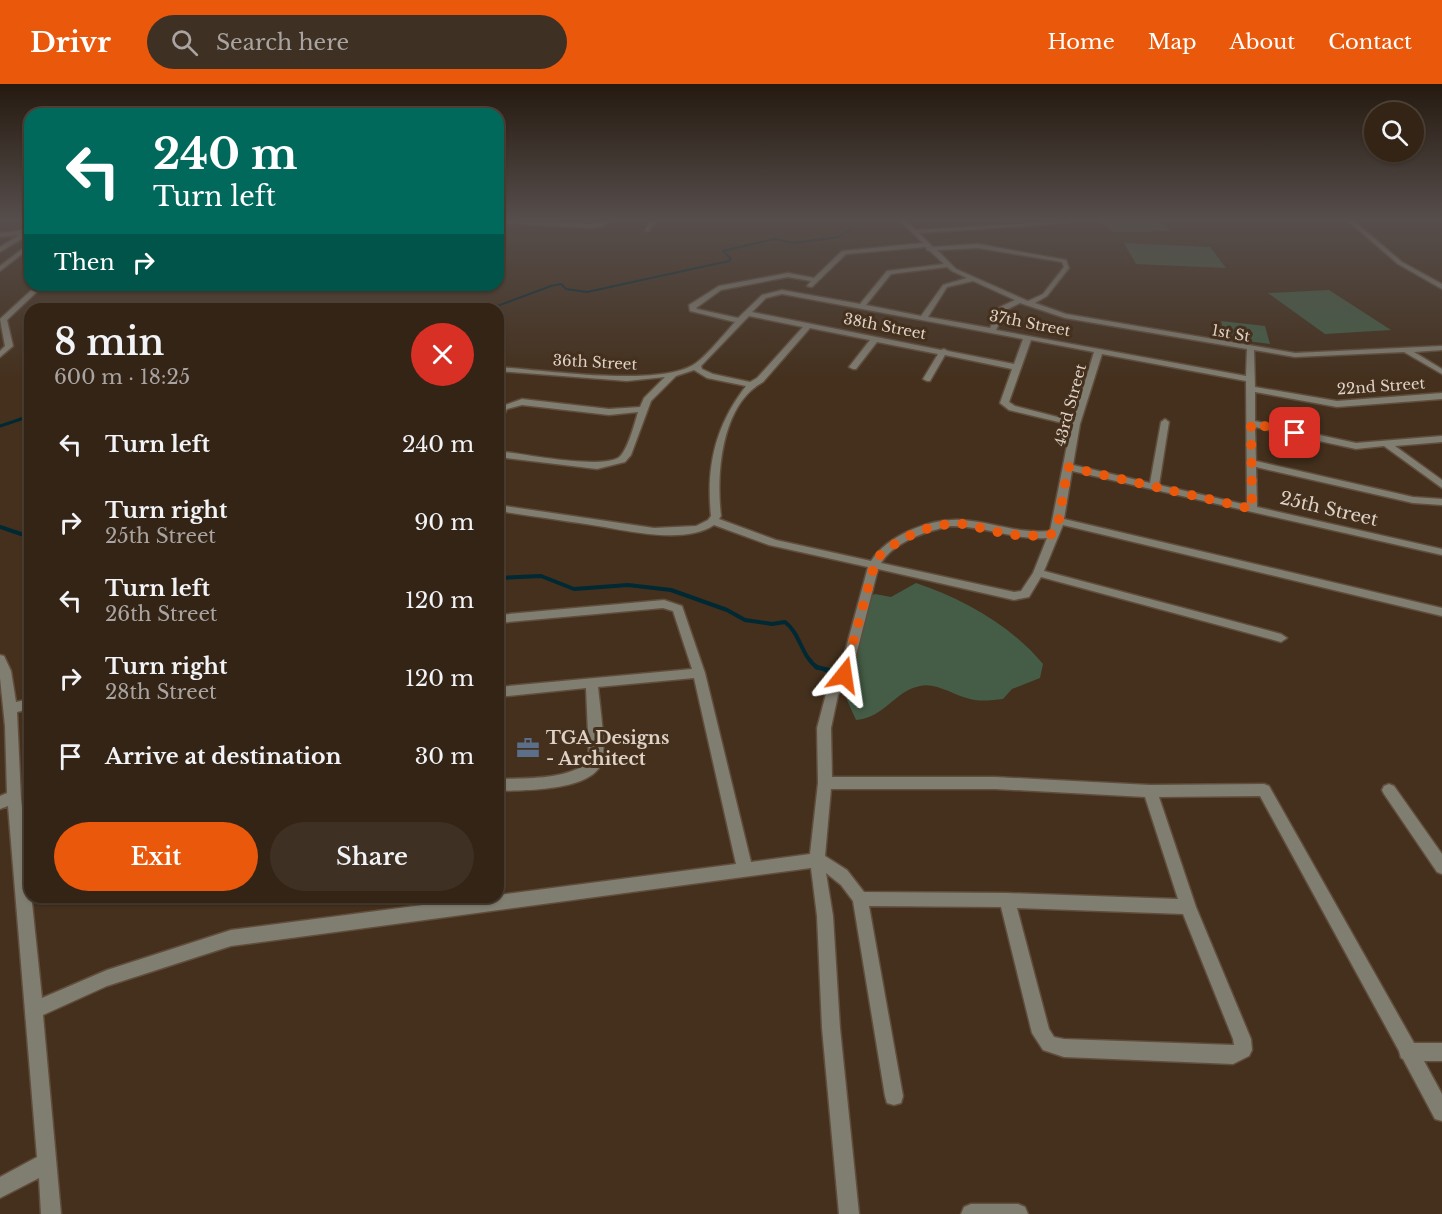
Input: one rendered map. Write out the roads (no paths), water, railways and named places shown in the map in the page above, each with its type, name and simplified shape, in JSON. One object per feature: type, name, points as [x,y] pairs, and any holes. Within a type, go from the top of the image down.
[{"type":"street","points":[[804,295],[821,274]]},
{"type":"street","points":[[862,306],[888,274]]},
{"type":"street","name":"1st St","points":[[964,274],[1020,300],[1086,321],[1250,350],[1306,356],[1442,348]]},
{"type":"street","points":[[1029,303],[1045,295],[1062,274]]},
{"type":"street","points":[[1419,274],[1442,287]]},
{"type":"street","points":[[740,321],[707,316],[692,308],[719,288],[783,275],[814,280]]},
{"type":"street","points":[[924,317],[945,286],[973,279]]},
{"type":"street","points":[[1433,282],[1442,282]]},
{"type":"street","points":[[0,355],[9,346],[3,320],[34,291]]},
{"type":"street","name":"36th Street","points":[[504,369],[627,379],[673,374],[697,366],[768,294],[782,292],[804,295]]},
{"type":"street","name":"37th Street","points":[[804,295],[1251,379]]},
{"type":"street","points":[[993,329],[1003,309],[1020,300]]},
{"type":"street","name":"38th Street","points":[[749,314],[944,351],[1015,367]]},
{"type":"street","points":[[504,509],[654,531],[679,531],[707,525],[714,521],[716,516],[712,477],[725,421],[735,403],[751,385],[760,380],[809,325]]},
{"type":"street","points":[[1028,337],[1015,367],[1004,403],[1006,406],[1076,424]]},
{"type":"street","points":[[853,367],[876,338]]},
{"type":"street","name":"43rd Street","points":[[714,521],[744,535],[771,543],[1014,596],[1025,594],[1038,573],[1058,521],[1076,424],[1099,350]]},
{"type":"street","points":[[1250,350],[1252,509]]},
{"type":"street","points":[[927,379],[944,351]]},
{"type":"street","points":[[1407,351],[1442,372]]},
{"type":"street","points":[[697,366],[698,370],[710,376],[751,385]]},
{"type":"street","points":[[504,455],[581,465],[609,465],[622,460],[628,453],[646,400],[673,374]]},
{"type":"street","name":"22nd Street","points":[[1251,389],[1337,404],[1442,396]]},
{"type":"street","points":[[504,410],[508,405],[522,402],[609,412],[642,409]]},
{"type":"street","points":[[1154,486],[1165,422]]},
{"type":"street","points":[[1251,423],[1356,446],[1442,439]]},
{"type":"street","points":[[1387,444],[1442,485]]},
{"type":"street","points":[[1252,463],[1413,500],[1442,502]]},
{"type":"street","name":"25th Street","points":[[1068,467],[1442,552]]},
{"type":"street","points":[[1058,521],[1442,612]]},
{"type":"street","points":[[849,1214],[831,1028],[825,916],[817,860],[825,783],[824,728],[832,694],[844,675],[874,565],[887,548],[905,538],[945,524],[962,524],[1024,537],[1053,534]]},
{"type":"street","points":[[1038,573],[1281,638]]},
{"type":"street","points":[[504,618],[664,604],[678,609],[699,673],[746,870]]},
{"type":"street","points":[[0,659],[10,710],[7,800],[24,876]]},
{"type":"street","points":[[504,691],[699,673]]},
{"type":"street","points":[[504,784],[568,779],[582,775],[593,767],[596,757],[592,684]]},
{"type":"street","points":[[10,710],[24,706]]},
{"type":"street","points":[[825,783],[996,783],[1150,791],[1264,790],[1442,1112]]},
{"type":"street","points":[[1389,790],[1442,867]]},
{"type":"street","points":[[1007,900],[1041,1032],[1049,1044],[1064,1048],[1233,1055],[1243,1050],[1242,1039],[1188,907],[1150,791]]},
{"type":"street","points":[[504,902],[817,860],[836,868],[848,879],[861,898],[894,1096]]},
{"type":"street","points":[[861,898],[1007,900],[1188,907]]},
{"type":"street","points":[[28,903],[51,1214]]},
{"type":"street","points":[[36,1010],[71,993],[164,959],[231,938],[496,903]]},
{"type":"street","points":[[1407,1052],[1442,1052]]},
{"type":"street","points":[[0,1188],[48,1162]]},
{"type":"street","points":[[971,1214],[1018,1214]]},
{"type":"waterway","points":[[504,303],[561,284],[566,289],[587,292],[671,274]]},
{"type":"waterway","points":[[0,426],[24,418]]},
{"type":"waterway","points":[[0,527],[24,535]]},
{"type":"waterway","points":[[504,578],[541,576],[574,589],[628,585],[671,590],[727,610],[745,620],[772,624],[785,622],[795,633],[808,658],[817,667]]},
{"type":"waterway","points":[[817,667],[850,676]]},
{"type":"place","name":"TGA Designs - Architect","points":[[528,748]]}]
